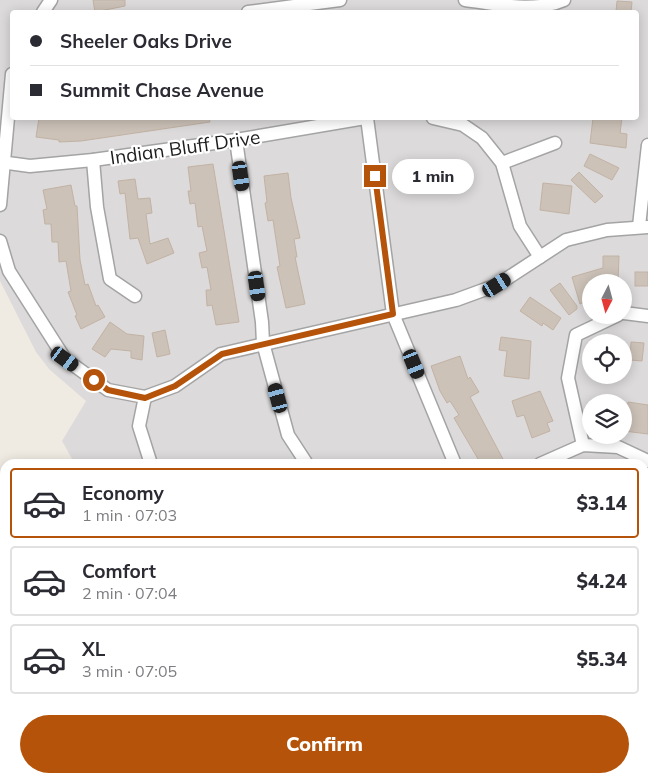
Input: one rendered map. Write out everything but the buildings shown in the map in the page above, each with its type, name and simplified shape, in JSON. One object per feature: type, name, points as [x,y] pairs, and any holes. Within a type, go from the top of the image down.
[{"type":"street","points":[[263,10],[340,0]]},
{"type":"street","points":[[465,0],[529,7],[556,4],[564,0]]},
{"type":"street","points":[[0,205],[2,162],[10,92]]},
{"type":"street","name":"Indian Bluff Drive","points":[[2,162],[30,166],[93,160],[236,140],[354,120]]},
{"type":"street","points":[[366,120],[393,314],[453,459]]},
{"type":"street","points":[[442,120],[463,125],[482,138],[502,163],[520,226],[540,257]]},
{"type":"street","points":[[236,140],[262,322],[263,343],[288,435],[304,459]]},
{"type":"street","points":[[502,163],[555,143]]},
{"type":"street","points":[[0,241],[9,271],[65,359],[108,390],[145,398],[175,386],[222,354],[456,300],[497,285],[566,240],[607,230],[643,226],[648,145]]},
{"type":"street","points":[[93,160],[97,207],[110,279],[135,296]]},
{"type":"street","points":[[632,314],[648,316]]},
{"type":"street","points":[[584,445],[568,378],[576,335],[599,324]]},
{"type":"street","points":[[145,398],[139,426],[149,459]]},
{"type":"street","points":[[552,459],[584,445],[618,447],[646,459]]},
{"type":"shaded area","points":[[0,0],[648,0],[648,459],[72,459],[62,441],[86,401],[49,369],[36,352],[0,281]]},
{"type":"route","points":[[94,380],[108,390],[145,398],[175,386],[222,354],[393,314],[375,176]]}]
